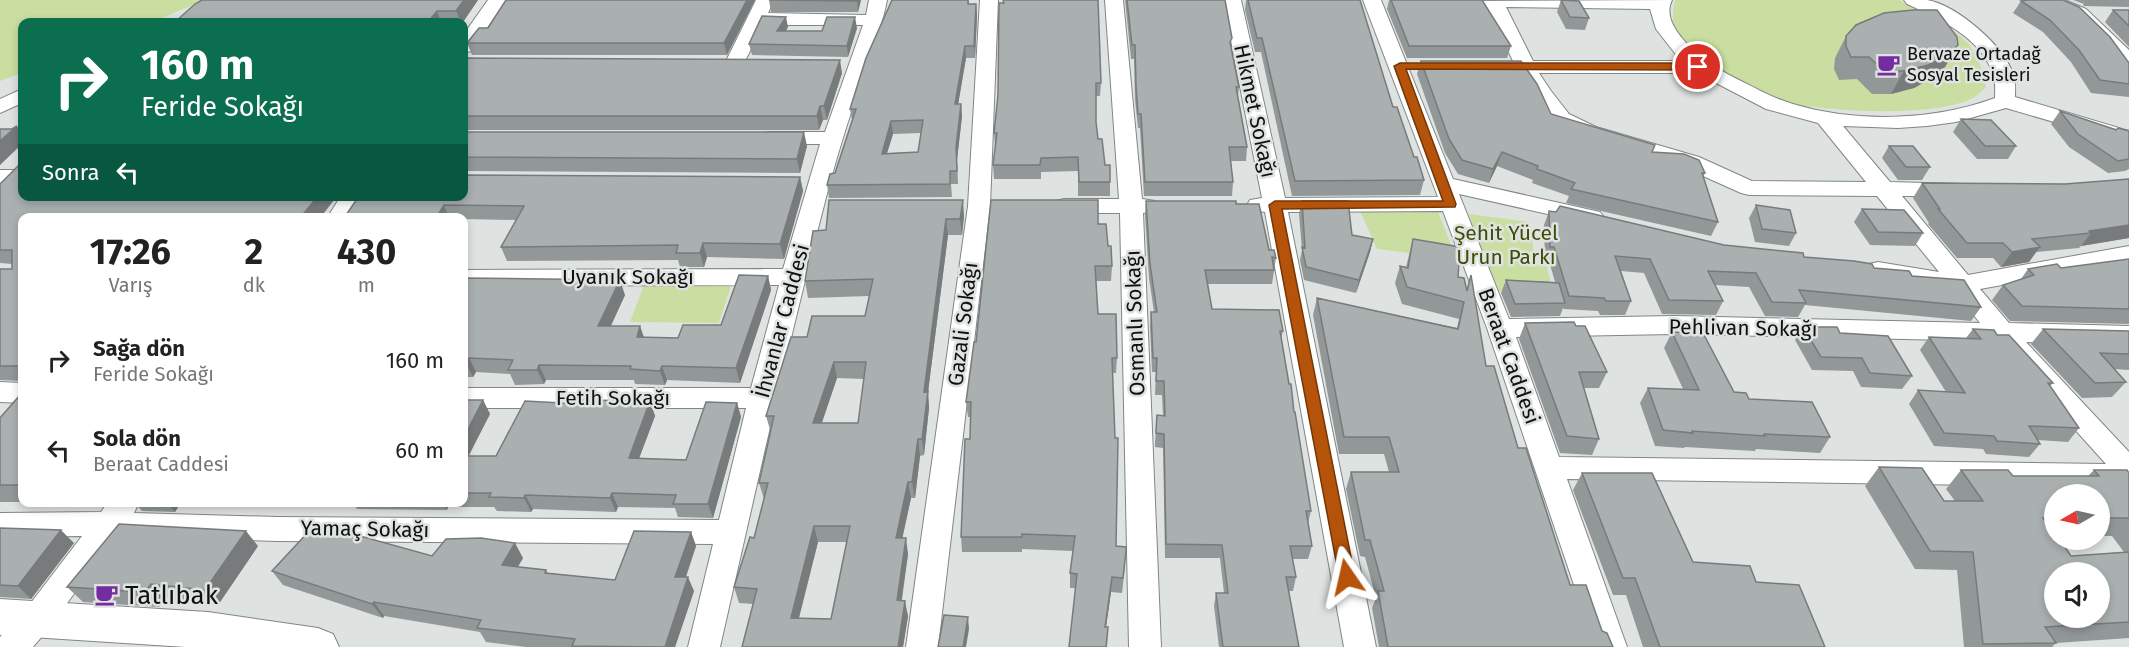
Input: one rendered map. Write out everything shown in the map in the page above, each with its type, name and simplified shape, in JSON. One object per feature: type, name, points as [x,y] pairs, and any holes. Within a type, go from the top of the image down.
[{"type":"main road","points":[[17,627],[208,630],[318,647]]},
{"type":"street","points":[[468,40],[497,0]]},
{"type":"street","points":[[735,63],[765,0]]},
{"type":"street","points":[[967,0],[1000,0]]},
{"type":"street","name":"Gazali Sokağı","points":[[922,647],[979,206],[989,0]]},
{"type":"street","name":"Osmanlı Sokağı","points":[[1114,0],[1131,206],[1145,647]]},
{"type":"street","name":"Hikmet Sokağı","points":[[1232,0],[1275,205],[1360,647]]},
{"type":"street","points":[[1493,0],[1542,94],[1562,118],[1588,132],[1691,162],[1736,184],[1765,190],[1974,189]]},
{"type":"street","points":[[1913,0],[1965,26],[1988,49],[2004,74],[2005,101]]},
{"type":"street","points":[[2049,0],[2079,13],[2118,48],[2129,62]]},
{"type":"street","name":"Beraat Caddesi","points":[[1372,1],[1411,66],[1446,193],[1500,328],[1611,647]]},
{"type":"street","points":[[1461,1],[1661,2],[1659,15],[1664,28],[1679,49],[1698,67],[1787,110],[1825,118],[1872,121],[1938,119],[1983,111],[2005,101],[2129,138]]},
{"type":"street","points":[[757,19],[883,6]]},
{"type":"street","name":"İhvanlar Caddesi","points":[[704,647],[793,276],[834,138],[846,65],[883,6]]},
{"type":"street","points":[[2079,13],[2109,14]]},
{"type":"street","points":[[711,63],[757,63]]},
{"type":"street","points":[[1491,67],[1698,67]]},
{"type":"street","points":[[0,87],[18,82]]},
{"type":"street","points":[[0,107],[18,97]]},
{"type":"street","points":[[1825,118],[2003,333],[2129,471]]},
{"type":"street","points":[[750,138],[834,138]]},
{"type":"street","points":[[0,177],[18,177]]},
{"type":"street","points":[[1242,205],[1275,205],[1446,193],[1611,222]]},
{"type":"street","points":[[1037,206],[1164,206]]},
{"type":"street","points":[[1855,266],[1962,284],[2129,254]]},
{"type":"street","name":"Uyanık Sokağı","points":[[468,278],[793,276]]},
{"type":"street","name":"Pehlivan Sokağı","points":[[1500,328],[1674,325],[2129,335]]},
{"type":"street","points":[[0,392],[18,393]]},
{"type":"street","name":"Fetih Sokağı","points":[[468,398],[762,398]]},
{"type":"street","points":[[1550,468],[2129,476]]},
{"type":"street","points":[[17,627],[116,513]]},
{"type":"street","name":"Yamaç Sokağı","points":[[0,525],[116,513],[332,529],[730,532]]},
{"type":"green space","points":[[0,0],[205,0],[162,18],[18,18],[18,74],[0,81]]},
{"type":"green space","points":[[1675,0],[1899,0],[1945,23],[1969,44],[1981,67],[1986,87],[1977,95],[1960,103],[1915,110],[1861,111],[1813,107],[1780,100],[1726,77],[1693,54],[1681,41],[1674,27]]},
{"type":"green space","points":[[1360,211],[1438,212],[1457,259],[1377,249]]},
{"type":"green space","name":"Şehit Yücel Urun Parkı","points":[[1469,214],[1529,222],[1536,264],[1547,267],[1553,292],[1493,291]]},
{"type":"green space","points":[[644,285],[731,286],[719,323],[630,322]]},
{"type":"building","points":[[202,0],[464,0],[456,11],[437,11],[431,18],[179,18]]},
{"type":"building","points":[[506,0],[747,0],[724,43],[468,43],[479,28],[488,28]]},
{"type":"building","points":[[769,0],[857,0],[857,1]]},
{"type":"building","points":[[892,0],[968,0],[968,4],[976,4],[974,46],[965,46],[955,104],[961,104],[956,147],[957,171],[950,171],[950,184],[827,185],[830,174],[835,173],[856,109],[850,109],[866,58]],"holes":[[[923,120],[918,152],[882,154],[891,121]]]},
{"type":"building","points":[[1003,0],[1098,0],[1101,83],[1096,83],[1096,122],[1098,139],[1102,139],[1105,165],[1110,165],[1110,182],[1079,182],[1078,157],[1041,158],[1040,165],[993,165],[997,133],[994,133],[998,95],[999,3],[1004,3]]},
{"type":"building","points":[[1127,0],[1225,0],[1239,87],[1236,87],[1247,147],[1229,147],[1233,182],[1145,182],[1141,114],[1138,114],[1135,45],[1132,45]]},
{"type":"building","points":[[1248,0],[1360,0],[1393,107],[1397,107],[1424,180],[1295,181],[1262,38],[1257,38]]},
{"type":"building","points":[[1391,0],[1482,0],[1511,46],[1409,46]]},
{"type":"building","points":[[1561,0],[1579,1],[1589,18],[1570,17]]},
{"type":"building","points":[[2063,0],[2079,7],[2110,37],[2129,63],[2129,84],[2100,80],[2079,50],[2050,20],[2021,1]]},
{"type":"building","points":[[1937,10],[1957,37],[1958,45],[1944,57],[1928,65],[1904,71],[1884,71],[1869,57],[1851,57],[1846,46],[1846,36],[1856,25],[1884,13]]},
{"type":"building","points":[[2113,10],[2129,10],[2129,26]]},
{"type":"building","points":[[762,16],[786,17],[777,31],[822,31],[827,17],[855,17],[847,46],[749,44]]},
{"type":"building","points":[[468,58],[840,60],[824,106],[820,106],[817,116],[468,116]]},
{"type":"building","points":[[1421,61],[1521,61],[1537,84],[1551,114],[1655,145],[1652,152],[1684,154],[1699,160],[1705,173],[1702,173],[1718,222],[1571,189],[1575,183],[1537,169],[1538,166],[1502,152],[1493,169],[1462,160],[1449,139]]},
{"type":"building","points":[[2060,111],[2116,130],[2118,128],[2129,131],[2129,159],[2118,161],[2078,134]]},
{"type":"building","points":[[1961,119],[1991,120],[2016,146],[1985,146]]},
{"type":"building","points":[[17,126],[0,141],[0,129],[12,129]]},
{"type":"building","points":[[468,132],[804,132],[797,159],[468,157]]},
{"type":"building","points":[[1889,146],[1913,146],[1930,167],[1906,167]]},
{"type":"building","points":[[18,166],[18,201],[314,201],[304,213],[18,213],[18,366],[0,366],[0,269],[12,269],[12,250],[0,250],[0,184]]},
{"type":"building","points":[[468,175],[800,177],[780,244],[703,243],[700,253],[676,253],[678,245],[501,247],[524,206],[444,205],[439,213],[347,213],[356,201],[468,201]]},
{"type":"building","points":[[2129,179],[2129,225],[2089,231],[2091,233],[2032,239],[2040,247],[2012,252],[2003,243],[1967,243],[1938,209],[1940,209],[1922,183],[2065,184]]},
{"type":"building","points":[[829,200],[963,200],[960,219],[946,219],[924,392],[928,391],[922,439],[918,439],[912,482],[908,482],[896,538],[906,538],[897,600],[905,601],[898,647],[742,647],[757,589],[734,587],[750,537],[754,538],[768,483],[759,483],[774,416],[766,416],[791,337],[807,337],[812,316],[865,316],[873,279],[805,281],[813,231],[826,230]],"holes":[[[834,362],[866,362],[858,423],[813,423]],[[814,526],[850,526],[831,619],[791,618]]]},
{"type":"building","points":[[991,200],[1098,200],[1098,224],[1106,224],[1108,246],[1111,246],[1112,266],[1095,266],[1098,314],[1116,314],[1117,358],[1112,358],[1115,438],[1118,438],[1116,546],[1126,547],[1126,551],[1123,578],[1112,577],[1105,627],[1108,627],[1106,647],[1069,647],[1077,574],[1070,573],[1075,536],[1022,534],[1022,537],[961,537],[965,439],[970,439],[971,402],[966,402],[974,342],[976,342]]},
{"type":"building","points":[[1146,201],[1236,201],[1236,204],[1259,204],[1269,250],[1274,250],[1276,258],[1272,257],[1274,270],[1205,270],[1212,309],[1279,310],[1283,331],[1280,331],[1289,384],[1291,384],[1311,511],[1306,511],[1312,546],[1290,546],[1296,577],[1286,577],[1299,647],[1223,647],[1216,593],[1228,593],[1222,545],[1166,544],[1164,434],[1156,433],[1157,415],[1165,416],[1164,381],[1156,381],[1157,358],[1153,358],[1151,312],[1157,312],[1150,264]]},
{"type":"building","points":[[1302,201],[1348,201],[1352,235],[1373,239],[1359,280],[1306,267],[1302,247],[1305,248]]},
{"type":"building","points":[[1756,205],[1790,210],[1796,233],[1762,229]]},
{"type":"building","points":[[1560,206],[1724,245],[1803,253],[1804,257],[1854,261],[1872,264],[1874,268],[1909,271],[1912,276],[1964,280],[1981,307],[1799,290],[1806,303],[1772,302],[1756,273],[1708,271],[1723,301],[1669,300],[1650,259],[1615,256],[1631,301],[1606,301],[1604,298],[1569,296],[1554,247],[1550,247],[1549,211],[1556,212]]},
{"type":"building","points":[[1862,209],[1904,210],[1923,233],[1878,232]]},
{"type":"building","points":[[1413,239],[1460,247],[1458,277],[1464,278],[1467,291],[1471,275],[1486,366],[1494,366],[1518,448],[1526,448],[1570,585],[1586,585],[1602,631],[1607,633],[1613,647],[1388,647],[1378,591],[1384,591],[1370,540],[1365,540],[1351,472],[1399,472],[1389,437],[1344,437],[1317,298],[1458,329],[1464,302],[1407,287],[1400,266],[1408,268]]},
{"type":"building","points":[[2129,259],[2129,309],[2022,306],[2003,285],[2034,275],[2028,269],[2057,264],[2061,268]]},
{"type":"building","points":[[739,275],[768,276],[736,368],[662,366],[660,371],[630,369],[631,366],[539,365],[537,370],[508,370],[513,360],[468,360],[468,278],[620,280],[598,326],[640,326],[637,337],[678,338],[683,325],[721,325]]},
{"type":"building","points":[[1506,280],[1559,283],[1565,303],[1515,304]]},
{"type":"building","points":[[1574,322],[1576,326],[1585,326],[1607,372],[1579,372],[1599,439],[1567,436],[1525,323]]},
{"type":"building","points":[[1803,327],[1837,327],[1840,333],[1888,336],[1912,376],[1870,373],[1862,358],[1821,357]]},
{"type":"building","points":[[1973,329],[1994,330],[1997,335],[2009,335],[2053,383],[2048,383],[2079,428],[2029,426],[2040,444],[1997,441],[1994,436],[1944,433],[1918,390],[1965,393],[1929,337],[1981,339]]},
{"type":"building","points":[[2043,329],[2129,331],[2129,354],[2100,353],[2126,382],[2095,383]]},
{"type":"building","points":[[1672,332],[1703,333],[1734,392],[1746,393],[1749,399],[1812,402],[1830,437],[1663,430],[1648,388],[1699,390]]},
{"type":"building","points":[[18,397],[18,485],[0,485],[0,418]]},
{"type":"building","points":[[468,400],[483,400],[468,429]]},
{"type":"building","points":[[583,400],[650,401],[629,458],[686,460],[706,402],[737,403],[708,504],[673,504],[676,495],[612,493],[610,498],[525,495],[524,498],[489,497],[491,493],[468,493],[468,456],[496,456],[525,401],[581,404]]},
{"type":"building","points":[[1879,467],[1922,468],[1944,501],[1983,501],[1961,470],[2008,470],[2013,476],[2099,476],[2094,470],[2127,470],[2129,473],[2129,518],[2110,518],[2110,484],[2044,484],[2043,518],[2044,550],[2067,550],[2071,556],[2129,552],[2129,622],[2110,623],[2110,562],[2044,562],[2044,628],[2056,643],[1983,644],[1973,552],[1930,551]]},
{"type":"building","points":[[1582,473],[1652,473],[1693,562],[1750,566],[1756,582],[1799,585],[1825,647],[1660,647],[1635,578],[1623,578]]},
{"type":"building","points":[[119,524],[246,531],[205,590],[151,584],[145,592],[67,587]]},
{"type":"building","points":[[0,528],[61,530],[18,586],[0,585]]},
{"type":"building","points":[[311,529],[335,529],[432,556],[446,539],[481,538],[515,543],[502,565],[546,570],[545,573],[615,580],[634,531],[691,532],[675,577],[688,577],[665,647],[572,646],[575,639],[477,628],[481,620],[374,602],[372,604],[272,571]]},
{"type":"building","points":[[944,615],[968,617],[963,647],[938,647]]},
{"type":"place","name":"Bervaze Ortadağ Sosyal Tesisleri","points":[[1889,64]]},
{"type":"place","name":"Tatlıbak","points":[[107,595]]},
{"type":"route","points":[[1347,577],[1275,205],[1450,204],[1400,66],[1698,67]]}]
